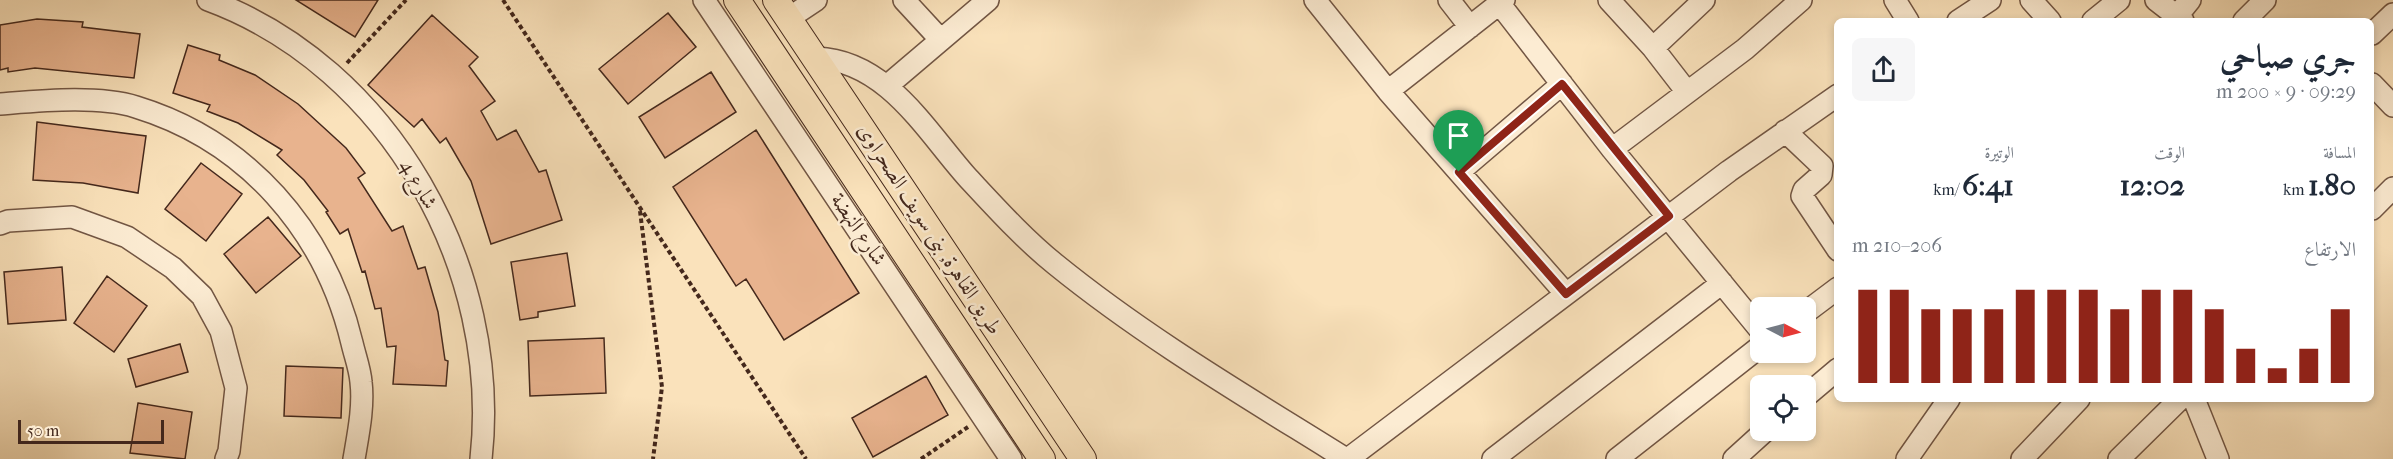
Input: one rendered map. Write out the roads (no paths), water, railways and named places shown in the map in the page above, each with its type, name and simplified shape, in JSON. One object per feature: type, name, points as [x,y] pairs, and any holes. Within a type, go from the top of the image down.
[{"type":"main road","name":"طريق القاهرة, بنى سويف الصحراوى","points":[[737,0],[1042,459]]},
{"type":"main road","name":"طريق القاهرة, بنى سويف الصحراوى","points":[[782,9],[817,58],[1083,459]]},
{"type":"street","name":"شارع 4","points":[[208,0],[232,9],[294,44],[335,75],[387,133],[419,179],[449,239],[470,302],[481,368],[483,435],[481,459]]},
{"type":"street","name":"شارع النهضة","points":[[704,0],[1011,459]]},
{"type":"street","points":[[782,9],[816,0]]},
{"type":"street","points":[[904,0],[940,39]]},
{"type":"street","points":[[888,85],[988,0]]},
{"type":"street","points":[[1315,0],[1388,92],[1566,294]]},
{"type":"street","points":[[1449,0],[1470,27]]},
{"type":"street","points":[[1609,0],[1653,48],[1687,92]]},
{"type":"street","points":[[1653,48],[1704,0]]},
{"type":"street","points":[[1612,149],[1745,49],[1801,0]]},
{"type":"street","points":[[1895,0],[1906,18]]},
{"type":"street","points":[[1963,18],[1990,0]]},
{"type":"street","points":[[2097,18],[2119,0]]},
{"type":"street","points":[[2156,0],[2183,12]]},
{"type":"street","points":[[2247,18],[2265,0]]},
{"type":"street","points":[[1388,92],[1502,2],[1612,149],[1750,317]]},
{"type":"street","points":[[2374,32],[2393,14]]},
{"type":"street","points":[[817,58],[843,61],[888,85],[969,179],[1054,263],[1152,336],[1347,459],[1669,216],[1834,98]]},
{"type":"street","points":[[1459,172],[1562,84]]},
{"type":"street","points":[[0,104],[79,100],[133,106],[194,129],[249,168],[292,215],[305,234],[324,264],[344,313],[362,383],[360,421],[354,459]]},
{"type":"street","points":[[1785,131],[1822,166],[1821,175],[1804,190],[1802,196],[1834,244]]},
{"type":"street","points":[[2374,207],[2393,188]]},
{"type":"street","points":[[0,224],[8,221],[72,217],[127,237],[173,268],[202,296],[221,331],[236,388],[229,451],[226,459]]},
{"type":"street","points":[[1493,459],[1722,283]]},
{"type":"street","points":[[1816,304],[1834,291]]},
{"type":"street","points":[[1617,459],[1750,354]]},
{"type":"street","points":[[1816,388],[1834,372]]},
{"type":"street","points":[[1907,459],[1947,402]]},
{"type":"street","points":[[2022,459],[2076,402]]},
{"type":"street","points":[[2119,459],[2177,402]]},
{"type":"street","points":[[2195,402],[2218,459]]},
{"type":"street","points":[[1734,459],[1754,441]]}]
